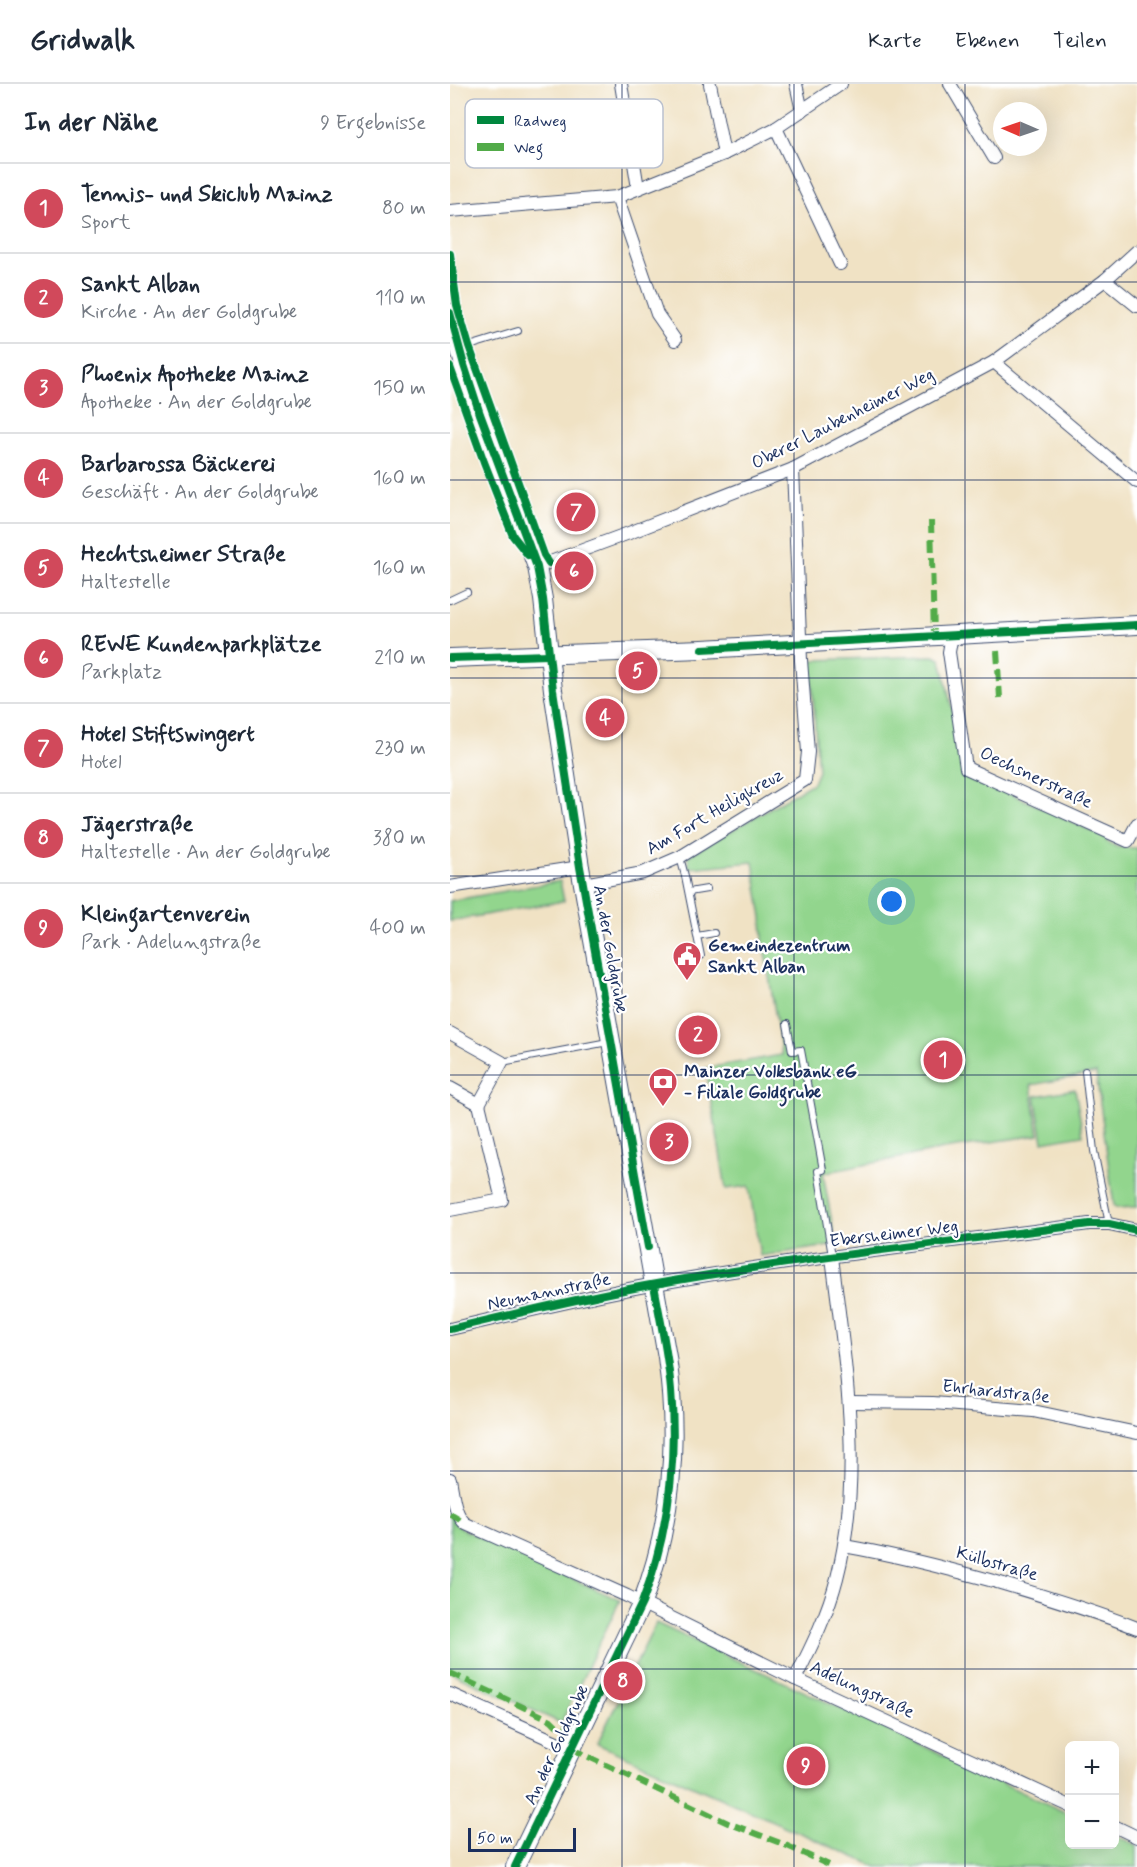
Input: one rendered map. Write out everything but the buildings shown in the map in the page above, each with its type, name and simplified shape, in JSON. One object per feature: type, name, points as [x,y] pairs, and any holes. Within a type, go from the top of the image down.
[{"type":"street","points":[[621,84],[623,99]]},
{"type":"street","points":[[710,84],[724,154]]},
{"type":"street","points":[[796,84],[802,111]]},
{"type":"street","points":[[450,211],[617,197],[724,154],[776,128],[841,84]]},
{"type":"street","points":[[950,84],[994,158]]},
{"type":"street","points":[[776,128],[840,264]]},
{"type":"street","points":[[635,168],[638,188]]},
{"type":"street","points":[[617,197],[657,314],[675,340]]},
{"type":"street","name":"Oberer Laubenheimer Weg","points":[[537,567],[793,469],[994,362],[1105,280],[1137,251]]},
{"type":"street","points":[[1105,280],[1137,306]]},
{"type":"street","name":"An der Goldgrube","points":[[450,313],[458,361],[537,567],[553,690],[582,875],[671,1388],[673,1453],[666,1514],[652,1577],[642,1603],[515,1867]]},
{"type":"street","points":[[994,362],[1137,482]]},
{"type":"street","name":"Am Fort Heiligkreuz","points":[[450,887],[582,875],[644,873],[680,857],[805,780],[807,752],[793,469]]},
{"type":"street","points":[[450,658],[801,643],[1137,625]]},
{"type":"street","name":"Oechsnerstraße","points":[[952,635],[949,652],[966,768],[1128,841],[1137,824]]},
{"type":"street","points":[[450,1034],[501,1062],[479,1104],[501,1200],[450,1210]]},
{"type":"street","points":[[450,1088],[479,1104]]},
{"type":"street","name":"Ebersheimer Weg","points":[[654,1285],[832,1257],[1089,1224],[1109,1224],[1137,1230]]},
{"type":"street","points":[[795,1679],[814,1644],[837,1579],[844,1546],[851,1471],[850,1402],[832,1257]]},
{"type":"street","name":"Neumannstraße","points":[[450,1329],[654,1285]]},
{"type":"street","name":"Ehrhardstraße","points":[[850,1402],[933,1403],[1033,1412],[1137,1433]]},
{"type":"street","name":"Adelungstraße","points":[[450,1479],[460,1520],[466,1524],[642,1603],[795,1679],[1065,1804]]},
{"type":"street","name":"Külbstraße","points":[[844,1546],[930,1564],[1084,1608],[1137,1628]]},
{"type":"street","points":[[450,1694],[572,1749]]},
{"type":"street","points":[[1119,1828],[1137,1837]]},
{"type":"lane","points":[[458,361],[518,331]]},
{"type":"lane","points":[[450,600],[467,592]]},
{"type":"lane","points":[[680,857],[701,956]]},
{"type":"lane","points":[[689,892],[707,889]]},
{"type":"lane","points":[[697,936],[714,933]]},
{"type":"lane","name":"Ebersheimer Weg","points":[[787,1024],[792,1051],[801,1050],[823,1170],[818,1170],[832,1257]]},
{"type":"lane","points":[[501,1062],[611,1041]]},
{"type":"lane","points":[[1084,1071],[1094,1151],[1109,1224]]},
{"type":"green space","points":[[934,656],[940,659],[942,664],[966,773],[1107,838],[1106,841],[1117,847],[1137,848],[1137,1207],[1118,1208],[1114,1206],[1096,1073],[1031,1085],[1039,1135],[944,1149],[823,1173],[836,1245],[760,1256],[749,1186],[726,1189],[706,1068],[782,1055],[753,862],[689,868],[688,856],[813,783],[818,771],[811,665],[813,660]]},
{"type":"green space","points":[[560,881],[564,901],[450,921],[450,901]]},
{"type":"green space","points":[[1075,1089],[1083,1135],[1043,1142],[1035,1096]]},
{"type":"green space","points":[[450,1510],[455,1524],[466,1531],[620,1600],[561,1723],[450,1672]]},
{"type":"green space","points":[[656,1623],[1065,1812],[1065,1849],[1119,1849],[1119,1837],[1137,1845],[1137,1867],[877,1867],[597,1744]]},
{"type":"marked path","points":[[931,521],[934,636]]},
{"type":"marked path","points":[[997,651],[1000,698]]},
{"type":"marked path","points":[[450,1514],[460,1520]]},
{"type":"marked path","points":[[450,1673],[551,1720],[556,1725],[566,1727]]},
{"type":"marked path","points":[[572,1749],[728,1823],[783,1844],[833,1867]]},
{"type":"cycle path","points":[[450,254],[457,305],[469,346],[544,555],[549,563]]},
{"type":"cycle path","points":[[450,313],[480,414],[537,567],[580,867],[648,1247]]},
{"type":"cycle path","points":[[450,367],[513,536],[528,555]]},
{"type":"cycle path","points":[[702,649],[1137,625]]},
{"type":"cycle path","points":[[450,658],[549,655]]},
{"type":"cycle path","points":[[450,1329],[620,1291],[700,1276],[811,1260],[1089,1224],[1109,1224],[1137,1230]]},
{"type":"cycle path","points":[[515,1867],[642,1603],[658,1551],[668,1498],[673,1417],[668,1363],[654,1285]]},
{"type":"place","name":"Hotel Stiftswingert","points":[[576,512]]},
{"type":"place","name":"REWE Kundenparkplätze","points":[[574,571]]},
{"type":"place","name":"Hechtsheimer Straße","points":[[638,671]]},
{"type":"place","name":"Barbarossa Bäckerei","points":[[605,718]]},
{"type":"place","name":"Gemeindezentrum Sankt Alban","points":[[687,982]]},
{"type":"place","name":"Sankt Alban","points":[[698,1035]]},
{"type":"place","name":"Tennis- und Skiclub Mainz","points":[[943,1060]]},
{"type":"place","name":"Mainzer Volksbank eG - Filiale Goldgrube","points":[[663,1108]]},
{"type":"place","name":"Phoenix Apotheke Mainz","points":[[669,1142]]},
{"type":"place","name":"Jägerstraße","points":[[623,1681]]},
{"type":"place","name":"Kleingartenverein","points":[[806,1766]]}]
